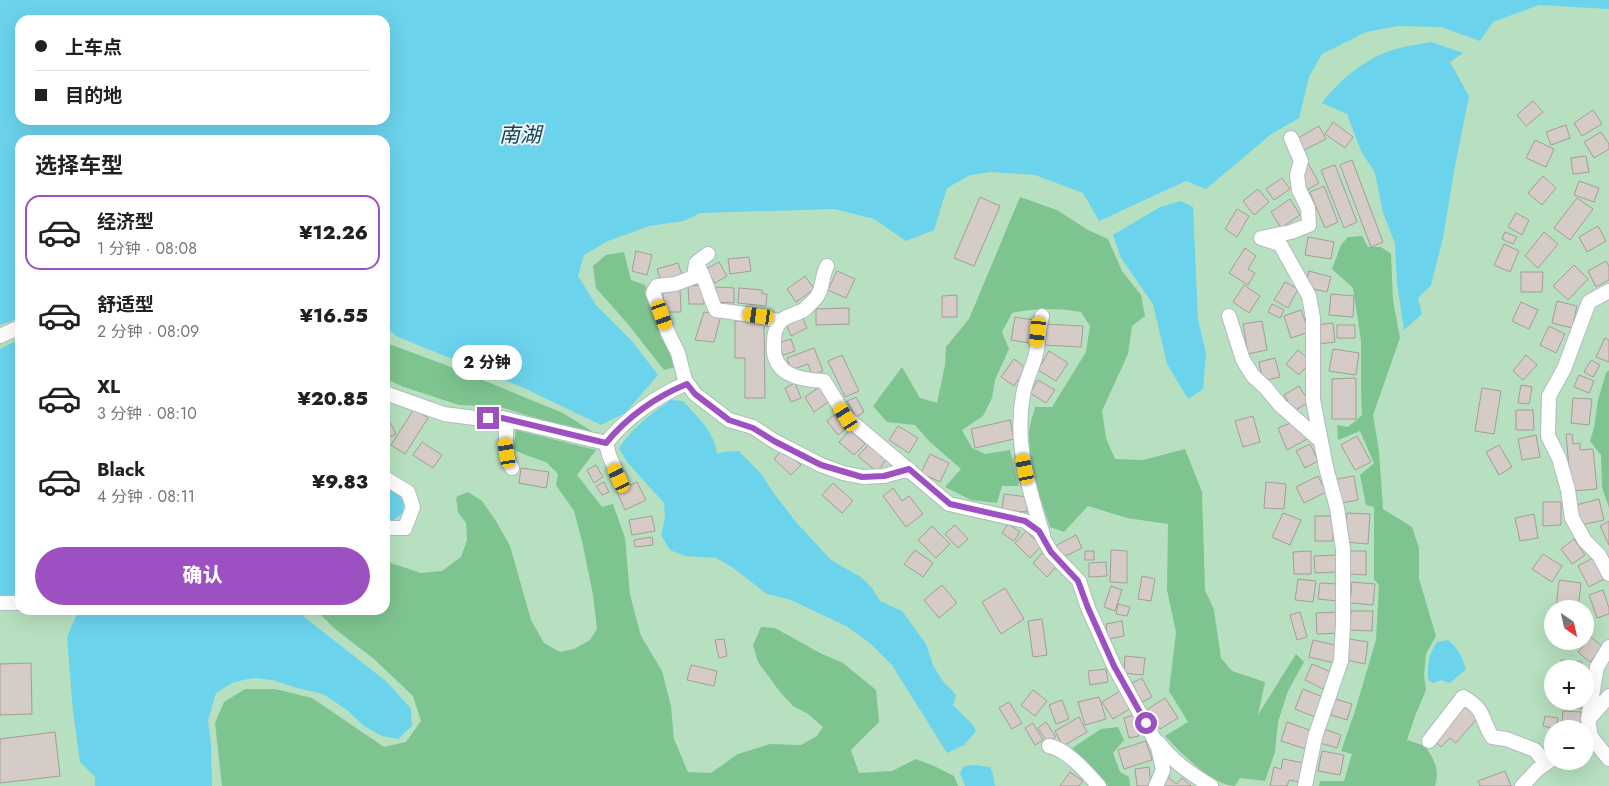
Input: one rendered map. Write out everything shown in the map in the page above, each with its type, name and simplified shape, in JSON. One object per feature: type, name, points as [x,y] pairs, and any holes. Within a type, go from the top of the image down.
[{"type":"street","points":[[1291,138],[1301,161],[1297,175],[1299,190],[1308,208],[1309,225],[1291,232],[1261,238],[1280,244],[1309,296],[1313,318],[1314,400],[1321,441],[1337,508],[1343,549],[1341,661],[1315,736],[1305,786]]},
{"type":"street","points":[[708,254],[696,263],[694,277],[674,284],[657,286],[654,293],[668,334],[678,353],[687,384],[695,394],[729,420],[753,428],[821,465],[862,477],[884,476],[909,469]]},
{"type":"street","points":[[696,263],[704,274],[711,300],[716,310],[759,316],[780,322]]},
{"type":"street","points":[[827,266],[822,275],[822,288],[815,298],[804,309],[780,322],[775,332],[775,360],[780,368],[793,376],[824,382],[846,417],[950,504],[1025,521],[1039,531],[1051,552],[1078,581],[1114,666],[1154,737],[1168,755],[1192,775],[1211,786]]},
{"type":"street","points":[[1609,292],[1589,302],[1564,369],[1549,396],[1548,428],[1548,436],[1559,458],[1564,474],[1572,518],[1585,541],[1599,555],[1609,574]]},
{"type":"street","points":[[1042,316],[1035,357],[1022,395],[1020,429],[1028,484],[1046,543]]},
{"type":"street","points":[[1229,316],[1243,360],[1253,376],[1280,405],[1321,441]]},
{"type":"street","points":[[0,336],[15,329]]},
{"type":"street","points":[[606,443],[618,428],[670,391],[687,384]]},
{"type":"street","points":[[390,395],[444,414],[475,418],[507,419],[606,443]]},
{"type":"street","points":[[507,419],[506,443],[509,463],[512,468]]},
{"type":"street","points":[[606,443],[619,478]]},
{"type":"street","points":[[390,481],[408,492],[413,507],[405,528],[390,528]]},
{"type":"street","points":[[0,603],[15,603]]},
{"type":"street","points":[[1586,720],[1597,667],[1609,647]]},
{"type":"street","points":[[1588,720],[1609,696]]},
{"type":"street","points":[[1429,741],[1463,697],[1482,711],[1492,737],[1506,739],[1535,750],[1544,757]]},
{"type":"street","points":[[1154,737],[1163,770],[1156,786]]},
{"type":"street","points":[[1594,741],[1609,759]]},
{"type":"street","points":[[1050,746],[1067,755],[1084,768],[1098,786]]},
{"type":"street","points":[[1522,786],[1544,765]]},
{"type":"green space","points":[[0,0],[1609,0],[1609,786],[0,786]]},
{"type":"green space","points":[[1020,197],[1057,210],[1088,230],[1108,239],[1122,271],[1141,295],[1145,316],[1132,326],[1128,354],[1102,411],[1106,438],[1115,459],[1143,460],[1185,449],[1202,492],[1205,590],[1214,610],[1221,658],[1232,671],[1265,682],[1258,715],[1296,654],[1304,662],[1288,691],[1278,722],[1275,752],[1265,781],[1240,778],[1235,786],[1226,785],[1197,767],[1165,736],[1188,722],[1169,691],[1176,632],[1167,590],[1168,524],[1127,518],[1088,506],[1064,532],[1050,527],[1033,469],[1029,446],[1030,427],[1035,407],[1052,407],[1086,352],[1090,326],[1081,312],[1046,309],[1012,313],[1002,332],[1009,349],[995,380],[992,398],[983,416],[962,430],[972,448],[985,454],[1010,450],[1018,486],[1002,486],[997,503],[971,500],[945,487],[961,469],[929,441],[915,425],[887,422],[873,406],[902,367],[920,398],[937,403],[945,365],[946,347],[969,319]]},
{"type":"green space","points":[[1362,236],[1368,247],[1381,247],[1391,254],[1393,300],[1400,338],[1373,415],[1379,451],[1383,509],[1412,527],[1419,548],[1419,579],[1436,636],[1426,654],[1424,675],[1426,690],[1407,740],[1425,746],[1436,770],[1435,786],[1319,786],[1320,781],[1344,781],[1352,754],[1341,751],[1376,640],[1379,585],[1374,579],[1374,507],[1366,505],[1360,475],[1374,463],[1360,431],[1338,440],[1337,425],[1348,427],[1362,415],[1361,341],[1353,288],[1332,269],[1341,245],[1348,237]]},
{"type":"green space","points":[[624,252],[631,280],[645,285],[661,333],[676,367],[664,370],[627,323],[596,288],[593,266],[606,255]]},
{"type":"green space","points":[[390,344],[563,413],[593,432],[500,407],[459,405],[390,381]]},
{"type":"green space","points":[[1609,370],[1609,508],[1602,487],[1601,455],[1590,441],[1598,400],[1606,373]]},
{"type":"green space","points":[[516,430],[596,450],[577,475],[602,507],[613,504],[625,538],[630,595],[641,636],[662,671],[671,706],[674,739],[688,772],[711,773],[738,754],[770,744],[801,745],[817,736],[823,727],[808,714],[793,706],[758,662],[753,645],[761,627],[775,628],[820,653],[843,663],[876,690],[879,722],[851,750],[859,773],[892,771],[916,759],[954,776],[958,786],[222,786],[215,723],[224,702],[245,689],[275,689],[312,698],[384,747],[406,742],[421,721],[413,696],[374,659],[335,629],[321,615],[390,615],[390,563],[421,573],[442,571],[461,557],[467,540],[466,523],[458,512],[456,497],[468,492],[482,501],[510,546],[531,620],[544,643],[560,652],[574,649],[590,640],[597,629],[593,595],[574,511],[556,485],[558,474],[546,462],[513,449]]},
{"type":"green space","points":[[1118,727],[1124,740],[1113,753],[1120,772],[1129,777],[1130,786],[1108,786],[1093,768],[1071,749],[1101,729]]},
{"type":"water","name":"南湖","points":[[0,0],[1609,0],[1609,9],[1539,5],[1493,22],[1480,41],[1441,27],[1398,26],[1366,32],[1322,54],[1309,77],[1299,118],[1270,135],[1206,189],[1186,181],[1099,221],[1083,193],[1035,175],[991,172],[970,175],[947,188],[934,230],[906,241],[874,219],[834,209],[700,213],[684,221],[649,226],[608,241],[584,255],[578,276],[596,305],[632,341],[658,375],[625,413],[601,425],[524,388],[398,337],[390,331],[390,135],[15,135],[15,320],[0,325]]},
{"type":"water","points":[[1431,42],[1463,53],[1450,62],[1469,96],[1443,238],[1431,285],[1418,298],[1422,314],[1404,330],[1397,283],[1395,243],[1383,213],[1375,173],[1361,151],[1347,114],[1322,103],[1347,76],[1377,56],[1408,46]]},
{"type":"water","points":[[1181,201],[1193,207],[1198,320],[1206,353],[1203,389],[1188,399],[1167,364],[1153,304],[1121,258],[1113,235],[1160,207]]},
{"type":"water","points":[[15,342],[15,594],[0,596],[0,349]]},
{"type":"water","points":[[671,400],[683,401],[699,419],[713,439],[717,454],[739,451],[762,475],[795,521],[831,560],[861,577],[872,588],[880,601],[902,611],[926,644],[933,665],[942,680],[956,695],[953,705],[972,724],[976,731],[964,745],[947,753],[892,665],[871,644],[846,626],[791,600],[767,594],[732,567],[716,558],[685,556],[670,550],[661,535],[665,519],[664,503],[627,462],[619,448],[649,416]]},
{"type":"water","points":[[390,488],[395,488],[403,501],[404,512],[392,521],[390,520]]},
{"type":"water","points":[[303,615],[387,682],[411,709],[412,726],[398,739],[382,736],[364,726],[347,710],[323,694],[273,680],[253,678],[234,682],[216,693],[208,720],[212,786],[95,786],[95,777],[80,762],[73,711],[67,637],[76,616]]},
{"type":"water","points":[[1448,640],[1459,653],[1466,669],[1450,683],[1441,680],[1433,683],[1428,680],[1430,656],[1437,642]]},
{"type":"water","points":[[964,766],[990,767],[995,786],[965,786],[960,773]]},
{"type":"building","points":[[1533,101],[1543,112],[1526,126],[1517,115]]},
{"type":"building","points":[[1593,110],[1602,124],[1582,136],[1574,123]]},
{"type":"building","points":[[1333,122],[1353,137],[1345,148],[1325,134]]},
{"type":"building","points":[[1566,125],[1570,138],[1551,145],[1546,132]]},
{"type":"building","points":[[1319,126],[1326,139],[1304,150],[1298,138]]},
{"type":"building","points":[[1601,132],[1609,144],[1609,149],[1594,158],[1584,142]]},
{"type":"building","points":[[1535,140],[1554,149],[1546,167],[1526,158]]},
{"type":"building","points":[[1586,156],[1589,172],[1573,174],[1571,158]]},
{"type":"building","points":[[1352,160],[1383,242],[1371,247],[1340,165]]},
{"type":"building","points":[[1308,163],[1319,183],[1307,190],[1301,178]]},
{"type":"building","points":[[1335,165],[1357,222],[1344,228],[1321,170]]},
{"type":"building","points":[[1543,176],[1556,188],[1542,205],[1528,193]]},
{"type":"building","points":[[1282,178],[1290,189],[1274,200],[1266,189]]},
{"type":"building","points":[[1579,181],[1599,188],[1594,202],[1574,195]]},
{"type":"building","points":[[1324,186],[1338,222],[1325,228],[1310,192]]},
{"type":"building","points":[[1258,189],[1269,202],[1254,215],[1243,201]]},
{"type":"building","points":[[980,197],[1000,206],[974,266],[954,258]]},
{"type":"building","points":[[1577,198],[1593,209],[1570,240],[1554,228]]},
{"type":"building","points":[[1290,199],[1300,215],[1281,228],[1271,212]]},
{"type":"building","points":[[1237,209],[1249,216],[1237,237],[1225,229]]},
{"type":"building","points":[[1516,213],[1529,220],[1522,235],[1508,227]]},
{"type":"building","points":[[1598,226],[1606,241],[1587,252],[1579,237]]},
{"type":"building","points":[[1505,232],[1517,237],[1513,244],[1502,239]]},
{"type":"building","points":[[1544,232],[1558,244],[1538,268],[1525,256]]},
{"type":"building","points":[[1308,237],[1334,242],[1331,259],[1305,255]]},
{"type":"building","points":[[1504,244],[1519,251],[1510,272],[1494,265]]},
{"type":"building","points":[[1245,248],[1256,256],[1248,269],[1255,273],[1248,285],[1229,273]]},
{"type":"building","points":[[636,251],[652,255],[647,275],[632,271]]},
{"type":"building","points":[[749,257],[751,271],[730,274],[728,259]]},
{"type":"building","points":[[1606,261],[1609,266],[1609,280],[1596,287],[1588,271]]},
{"type":"building","points":[[719,262],[727,276],[715,283],[706,269]]},
{"type":"building","points":[[678,263],[682,275],[661,281],[657,269]]},
{"type":"building","points":[[1574,265],[1588,279],[1568,300],[1553,286]]},
{"type":"building","points":[[837,271],[855,279],[846,298],[828,290]]},
{"type":"building","points":[[1309,271],[1331,277],[1327,292],[1305,287]]},
{"type":"building","points":[[1521,272],[1543,272],[1542,292],[1521,292]]},
{"type":"building","points":[[805,276],[814,289],[796,302],[787,289]]},
{"type":"building","points":[[1285,282],[1298,289],[1288,308],[1274,300]]},
{"type":"building","points":[[704,285],[704,304],[689,304],[688,286]]},
{"type":"building","points":[[1244,285],[1260,296],[1249,313],[1233,302]]},
{"type":"building","points":[[716,287],[734,288],[734,303],[715,302]]},
{"type":"building","points":[[739,288],[762,290],[762,294],[767,294],[766,306],[738,303]]},
{"type":"building","points":[[680,290],[681,312],[664,312],[663,291]]},
{"type":"building","points":[[1331,294],[1354,296],[1353,317],[1329,315]]},
{"type":"building","points":[[957,295],[957,317],[942,317],[942,296]]},
{"type":"building","points":[[1557,301],[1577,306],[1572,328],[1552,323]]},
{"type":"building","points":[[1521,302],[1538,310],[1529,329],[1512,321]]},
{"type":"building","points":[[1272,304],[1284,310],[1280,318],[1268,312]]},
{"type":"building","points":[[849,308],[849,324],[816,325],[816,309]]},
{"type":"building","points":[[1301,310],[1309,332],[1291,338],[1284,316]]},
{"type":"building","points":[[704,312],[721,315],[714,342],[695,340]]},
{"type":"building","points":[[802,316],[807,328],[791,336],[786,323]]},
{"type":"building","points":[[1015,317],[1033,320],[1029,343],[1011,340]]},
{"type":"building","points":[[735,321],[764,321],[765,398],[745,398],[745,358],[735,358]]},
{"type":"building","points":[[1262,321],[1267,350],[1248,354],[1243,324]]},
{"type":"building","points":[[1333,323],[1335,342],[1319,344],[1317,325]]},
{"type":"building","points":[[1044,324],[1083,326],[1081,347],[1043,345]]},
{"type":"building","points":[[1337,325],[1355,325],[1355,338],[1337,338]]},
{"type":"building","points":[[1549,326],[1565,334],[1556,353],[1540,345]]},
{"type":"building","points":[[1605,338],[1609,340],[1609,362],[1596,357]]},
{"type":"building","points":[[791,339],[795,351],[783,355],[778,343]]},
{"type":"building","points":[[814,348],[823,371],[812,375],[808,364],[791,370],[787,358]]},
{"type":"building","points":[[1333,349],[1359,353],[1356,375],[1329,371]]},
{"type":"building","points":[[1298,350],[1311,361],[1299,375],[1286,364]]},
{"type":"building","points":[[1049,351],[1068,363],[1056,381],[1038,370]]},
{"type":"building","points":[[842,355],[859,391],[845,397],[828,361]]},
{"type":"building","points":[[1526,355],[1537,365],[1523,380],[1513,371]]},
{"type":"building","points":[[1275,358],[1280,377],[1263,381],[1259,362]]},
{"type":"building","points":[[1014,359],[1026,368],[1014,386],[1001,377]]},
{"type":"building","points":[[1591,360],[1600,365],[1593,377],[1584,372]]},
{"type":"building","points":[[1579,375],[1594,381],[1589,393],[1574,387]]},
{"type":"building","points":[[1356,378],[1356,419],[1332,419],[1332,379]]},
{"type":"building","points":[[1038,380],[1055,390],[1046,403],[1030,393]]},
{"type":"building","points":[[795,383],[801,398],[791,402],[785,388]]},
{"type":"building","points":[[1521,385],[1532,387],[1529,404],[1518,403]]},
{"type":"building","points":[[821,386],[831,400],[814,412],[805,397]]},
{"type":"building","points":[[1299,386],[1309,402],[1294,411],[1284,395]]},
{"type":"building","points":[[1482,388],[1501,391],[1494,434],[1475,431]]},
{"type":"building","points":[[856,397],[864,412],[856,417],[847,401]]},
{"type":"building","points":[[1573,398],[1592,399],[1589,425],[1571,423]]},
{"type":"building","points":[[414,409],[428,418],[405,454],[391,445]]},
{"type":"building","points":[[1516,410],[1533,410],[1534,430],[1516,430]]},
{"type":"building","points":[[834,415],[845,429],[838,435],[827,421]]},
{"type":"building","points":[[1253,416],[1260,442],[1243,447],[1235,421]]},
{"type":"building","points":[[1010,420],[1014,439],[975,448],[971,429]]},
{"type":"building","points":[[1296,421],[1307,439],[1287,450],[1278,428]]},
{"type":"building","points":[[390,423],[396,434],[390,437]]},
{"type":"building","points":[[898,426],[918,438],[909,453],[889,440]]},
{"type":"building","points":[[850,430],[865,444],[854,455],[839,442]]},
{"type":"building","points":[[1566,434],[1572,434],[1573,444],[1580,443],[1580,450],[1593,449],[1597,489],[1571,491]]},
{"type":"building","points":[[1536,435],[1540,457],[1522,460],[1518,439]]},
{"type":"building","points":[[1357,436],[1371,462],[1355,470],[1341,445]]},
{"type":"building","points":[[422,442],[442,455],[433,468],[413,455]]},
{"type":"building","points":[[1310,444],[1318,461],[1305,468],[1296,451]]},
{"type":"building","points":[[868,445],[886,460],[877,472],[858,456]]},
{"type":"building","points":[[1499,445],[1512,467],[1499,475],[1486,452]]},
{"type":"building","points":[[783,449],[801,465],[791,475],[774,459]]},
{"type":"building","points":[[930,454],[949,463],[940,482],[921,473]]},
{"type":"building","points":[[596,465],[603,477],[594,483],[587,470]]},
{"type":"building","points":[[521,468],[549,472],[546,488],[519,483]]},
{"type":"building","points":[[1318,476],[1326,492],[1304,503],[1296,487]]},
{"type":"building","points":[[1354,476],[1358,500],[1341,503],[1337,479]]},
{"type":"building","points":[[604,482],[609,492],[602,495],[596,486]]},
{"type":"building","points":[[637,482],[646,500],[625,510],[617,492]]},
{"type":"building","points":[[1266,482],[1286,484],[1284,509],[1264,508]]},
{"type":"building","points":[[833,483],[853,501],[842,513],[822,495]]},
{"type":"building","points":[[893,488],[902,501],[909,496],[923,514],[906,527],[883,496]]},
{"type":"building","points":[[1004,494],[1028,497],[1027,512],[1002,510]]},
{"type":"building","points":[[1599,499],[1604,520],[1581,525],[1576,505]]},
{"type":"building","points":[[1543,502],[1561,502],[1561,525],[1543,526]]},
{"type":"building","points":[[1283,513],[1301,520],[1290,545],[1272,537]]},
{"type":"building","points":[[1347,513],[1370,514],[1368,544],[1345,542]]},
{"type":"building","points":[[1534,514],[1538,538],[1520,541],[1515,518]]},
{"type":"building","points":[[652,516],[655,531],[632,535],[629,520]]},
{"type":"building","points":[[1315,516],[1333,516],[1333,541],[1315,541]]},
{"type":"building","points":[[1609,521],[1609,545],[1600,526]]},
{"type":"building","points":[[1008,524],[1020,532],[1014,541],[1002,533]]},
{"type":"building","points":[[955,525],[968,539],[958,548],[945,534]]},
{"type":"building","points":[[932,526],[950,544],[936,558],[918,540]]},
{"type":"building","points":[[1026,531],[1041,546],[1030,558],[1015,543]]},
{"type":"building","points":[[1076,535],[1082,548],[1061,558],[1055,546]]},
{"type":"building","points":[[652,537],[653,545],[635,547],[634,540]]},
{"type":"building","points":[[1574,539],[1585,555],[1572,564],[1561,549]]},
{"type":"building","points":[[915,550],[933,563],[923,577],[904,564]]},
{"type":"building","points":[[1111,550],[1127,551],[1127,583],[1110,582]]},
{"type":"building","points":[[1085,551],[1094,551],[1094,560],[1085,560]]},
{"type":"building","points":[[1311,551],[1311,574],[1294,574],[1293,552]]},
{"type":"building","points":[[1350,551],[1366,551],[1366,575],[1349,574]]},
{"type":"building","points":[[1042,553],[1056,567],[1047,577],[1033,563]]},
{"type":"building","points":[[1543,554],[1562,566],[1552,582],[1532,569]]},
{"type":"building","points":[[1336,555],[1336,572],[1315,573],[1314,556]]},
{"type":"building","points":[[1593,558],[1604,579],[1589,587],[1578,566]]},
{"type":"building","points":[[1106,562],[1107,576],[1089,577],[1089,563]]},
{"type":"building","points":[[1142,576],[1155,579],[1151,601],[1138,599]]},
{"type":"building","points":[[1298,579],[1316,581],[1313,602],[1295,600]]},
{"type":"building","points":[[1559,580],[1581,583],[1579,600],[1557,600]]},
{"type":"building","points":[[1352,582],[1375,584],[1373,605],[1350,603]]},
{"type":"building","points":[[1320,583],[1338,584],[1337,601],[1318,599]]},
{"type":"building","points":[[942,585],[957,603],[939,618],[924,600]]},
{"type":"building","points":[[1111,586],[1122,590],[1115,611],[1104,607]]},
{"type":"building","points":[[1005,588],[1024,619],[1001,634],[982,602]]},
{"type":"building","points":[[1603,590],[1609,614],[1597,618],[1594,609],[1594,600],[1591,600],[1589,595]]},
{"type":"building","points":[[1118,604],[1130,607],[1127,616],[1116,614]]},
{"type":"building","points":[[1351,611],[1373,611],[1372,631],[1350,630]]},
{"type":"building","points":[[1300,612],[1307,637],[1297,640],[1290,615]]},
{"type":"building","points":[[1339,612],[1340,633],[1317,634],[1316,613]]},
{"type":"building","points":[[1042,619],[1047,655],[1033,657],[1028,621]]},
{"type":"building","points":[[1122,621],[1124,636],[1108,639],[1106,624]]},
{"type":"building","points":[[724,639],[727,656],[719,658],[715,640]]},
{"type":"building","points":[[1349,639],[1368,642],[1365,664],[1346,660]]},
{"type":"building","points":[[1313,640],[1339,646],[1334,663],[1309,657]]},
{"type":"building","points":[[1594,640],[1603,647],[1592,660],[1588,660],[1578,652],[1580,650],[1594,650]]},
{"type":"building","points":[[1125,656],[1145,658],[1143,675],[1124,673]]},
{"type":"building","points":[[31,663],[32,714],[0,715],[0,664]]},
{"type":"building","points":[[1312,664],[1333,673],[1325,690],[1305,680]]},
{"type":"building","points":[[691,665],[717,671],[714,686],[687,680]]},
{"type":"building","points":[[1106,669],[1108,682],[1090,685],[1088,671]]},
{"type":"building","points":[[1142,678],[1152,697],[1142,702],[1132,683]]},
{"type":"building","points":[[1303,689],[1323,697],[1315,717],[1295,709]]},
{"type":"building","points":[[1033,690],[1047,701],[1035,716],[1021,705]]},
{"type":"building","points":[[1120,691],[1131,708],[1113,719],[1102,702]]},
{"type":"building","points":[[1099,697],[1106,719],[1085,725],[1078,702]]},
{"type":"building","points":[[1165,698],[1178,718],[1160,729],[1148,709]]},
{"type":"building","points":[[1335,699],[1352,704],[1347,720],[1331,715]]},
{"type":"building","points":[[1062,700],[1069,719],[1056,724],[1049,705]]},
{"type":"building","points":[[1009,702],[1022,723],[1012,729],[999,708]]},
{"type":"building","points":[[1465,703],[1481,714],[1456,743],[1450,738],[1441,747],[1433,739]]},
{"type":"building","points":[[1563,711],[1581,712],[1581,720],[1562,720]]},
{"type":"building","points":[[1134,715],[1139,736],[1129,738],[1124,718]]},
{"type":"building","points":[[1545,716],[1558,718],[1558,720],[1544,720]]},
{"type":"building","points":[[1079,717],[1087,732],[1063,746],[1055,731]]},
{"type":"building","points":[[1046,722],[1056,737],[1048,743],[1038,728]]},
{"type":"building","points":[[1287,722],[1312,731],[1306,749],[1281,741]]},
{"type":"building","points":[[1033,723],[1043,740],[1035,745],[1025,728]]},
{"type":"building","points":[[1324,729],[1341,735],[1337,748],[1320,743]]},
{"type":"building","points":[[55,732],[60,776],[0,783],[0,739]]},
{"type":"building","points":[[1146,741],[1152,760],[1124,769],[1118,750]]},
{"type":"building","points":[[1322,751],[1344,755],[1340,775],[1318,771]]},
{"type":"building","points":[[1283,759],[1304,763],[1299,782],[1289,780],[1287,786],[1270,786],[1274,767],[1281,769]]},
{"type":"building","points":[[1149,767],[1151,786],[1137,786],[1135,769]]},
{"type":"building","points":[[1505,771],[1511,786],[1480,786],[1478,781]]},
{"type":"building","points":[[1070,772],[1083,781],[1079,786],[1060,786]]},
{"type":"building","points":[[1167,777],[1177,784],[1182,778],[1191,786],[1160,786]]},
{"type":"route","points":[[488,418],[502,418],[606,443],[618,428],[670,391],[687,384],[695,394],[729,420],[753,428],[821,465],[862,477],[884,476],[909,469],[950,504],[1025,521],[1039,531],[1051,552],[1078,581],[1114,666],[1146,723]]}]
